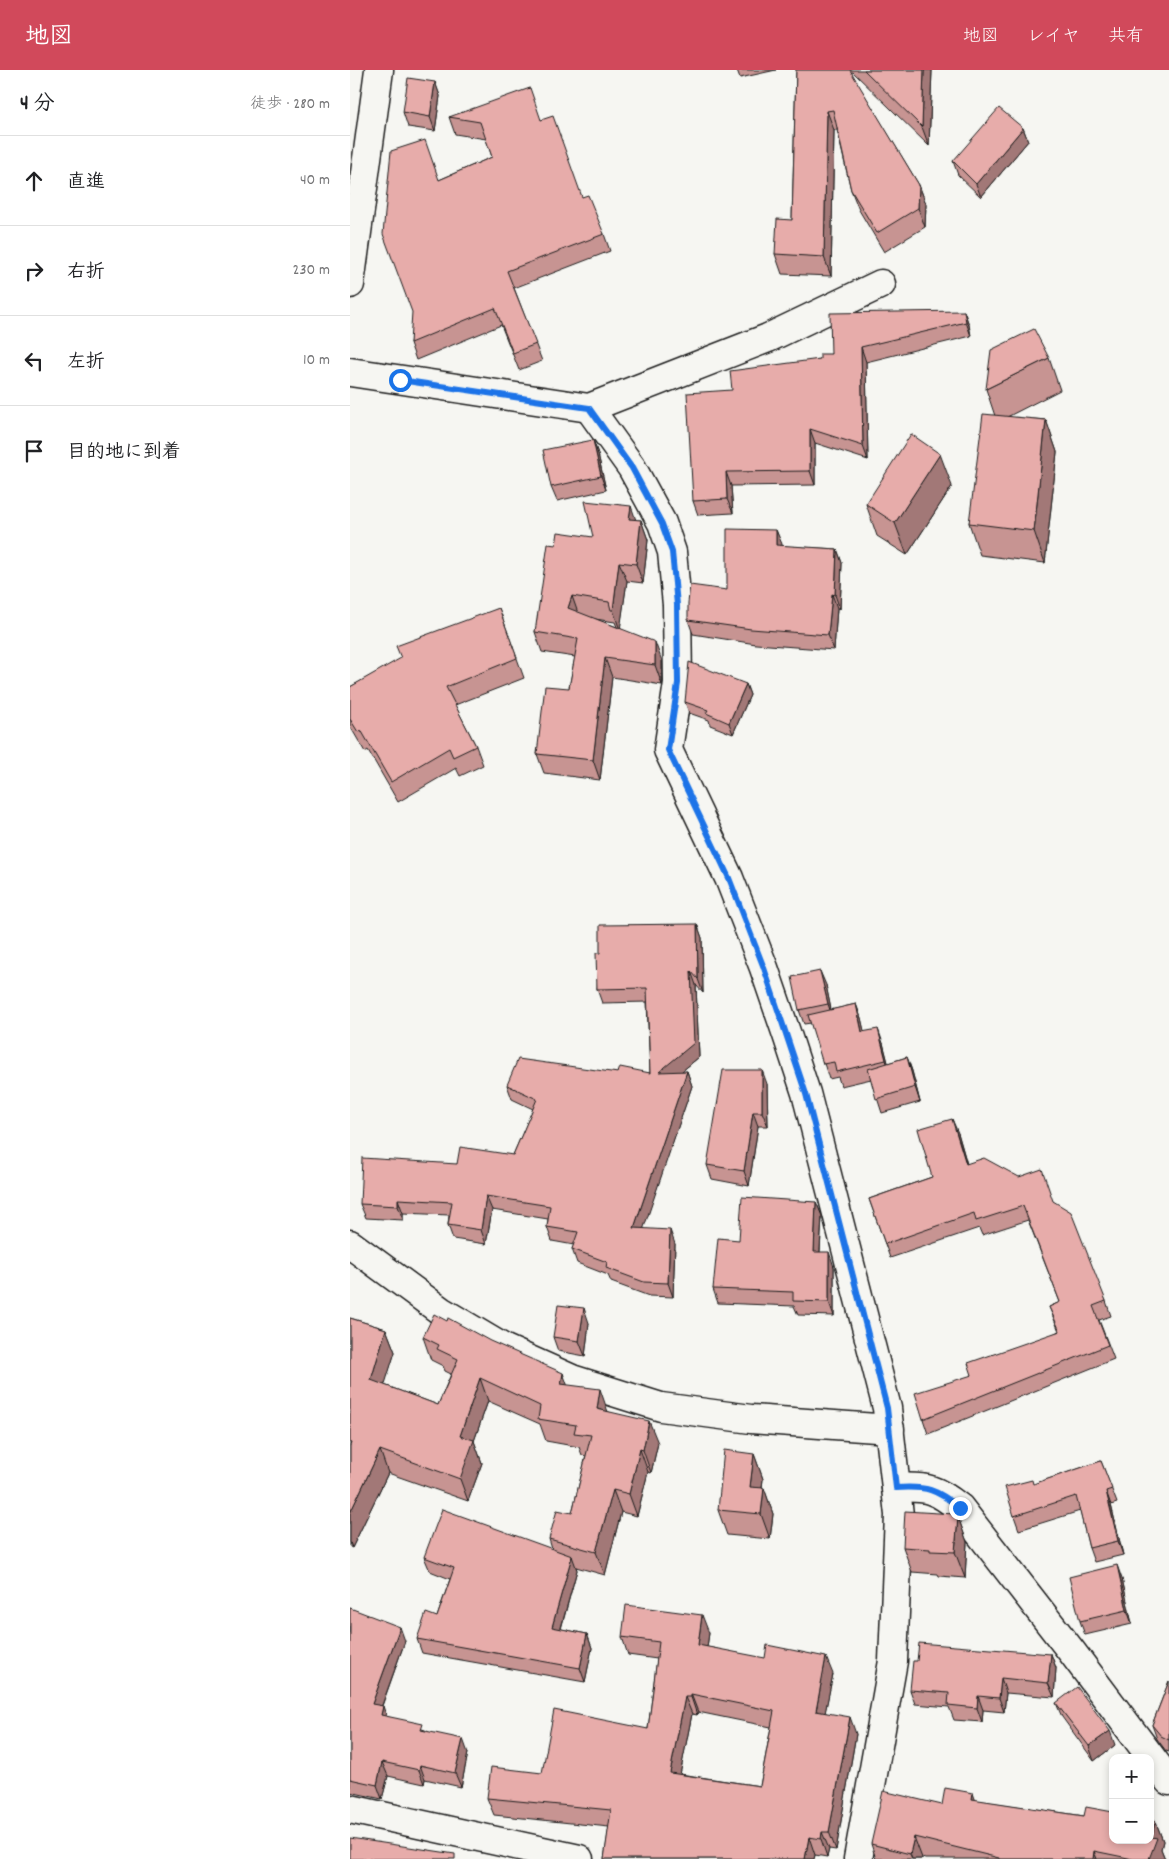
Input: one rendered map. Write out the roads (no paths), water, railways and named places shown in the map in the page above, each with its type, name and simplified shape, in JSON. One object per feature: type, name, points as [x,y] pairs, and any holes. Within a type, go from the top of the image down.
[{"type":"street","points":[[350,284],[379,70]]},
{"type":"street","points":[[350,372],[589,408],[768,338],[881,284]]},
{"type":"street","points":[[589,408],[632,468],[662,524],[672,552],[677,605],[678,683],[668,750],[729,878],[764,968],[787,1035],[806,1094],[887,1408],[899,1515],[893,1661],[858,1859]]},
{"type":"street","points":[[350,1244],[441,1311],[505,1349],[572,1379],[661,1407],[751,1419],[890,1429]]},
{"type":"street","points":[[896,1488],[919,1487],[941,1494],[960,1508],[1169,1781]]},
{"type":"street","points":[[350,1810],[579,1859]]}]
